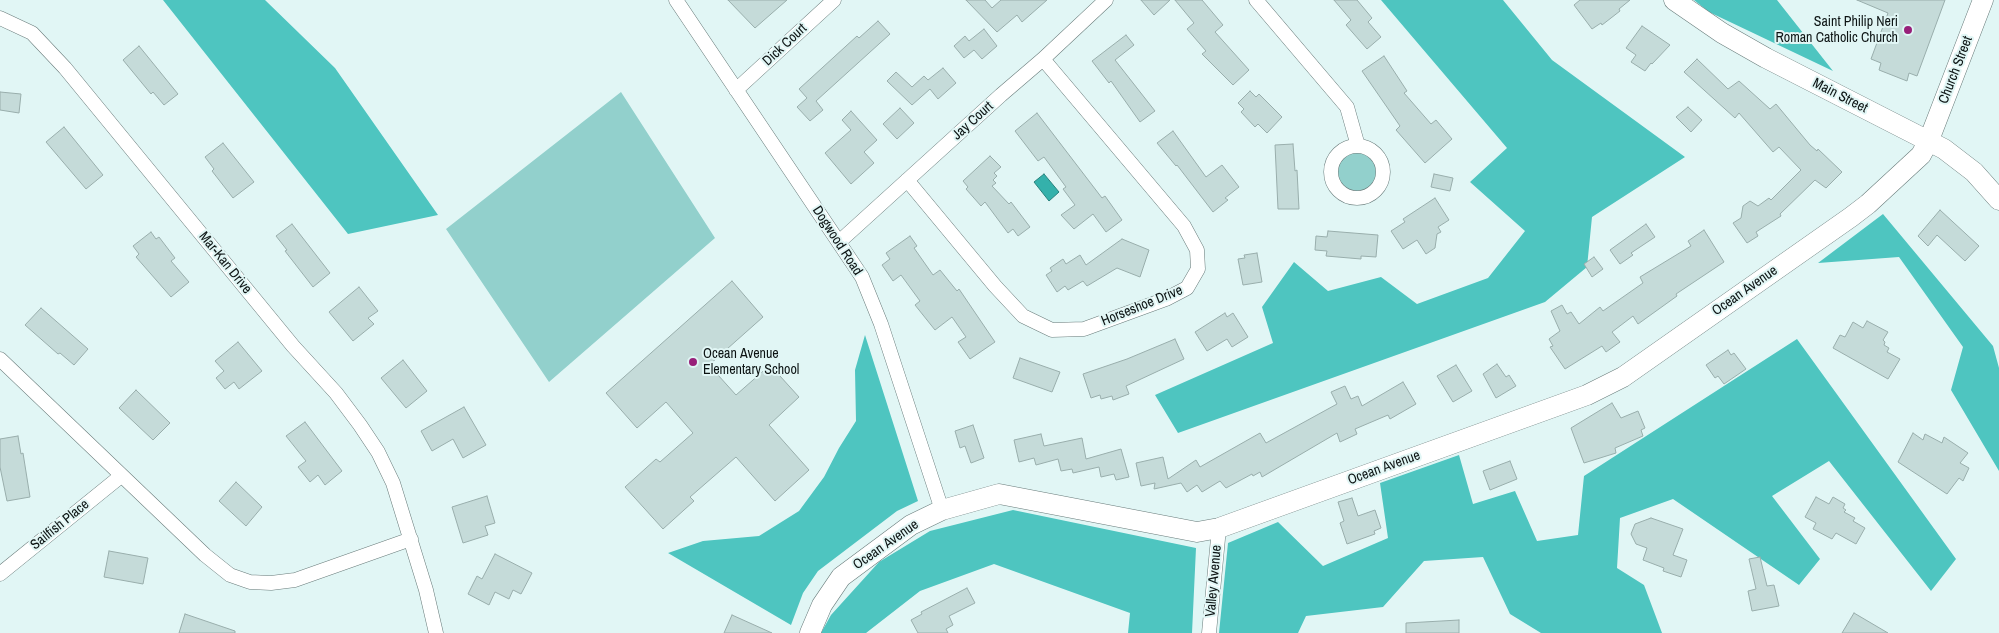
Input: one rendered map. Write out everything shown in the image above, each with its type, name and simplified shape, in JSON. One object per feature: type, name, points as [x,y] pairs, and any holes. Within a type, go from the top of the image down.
[{"type":"main road","name":"Main Street","points":[[1674,0],[1722,33],[1766,58],[1929,140],[1955,156],[1974,172],[1999,200]]},
{"type":"main road","name":"Church Street","points":[[1929,140],[1983,0]]},
{"type":"main road","name":"Ocean Avenue","points":[[810,633],[822,604],[841,577],[911,525],[942,510],[999,494],[1197,532],[1219,528],[1587,394],[1623,377],[1868,204],[1921,155],[1929,140]]},
{"type":"street","name":"Dogwood Road","points":[[676,0],[862,277],[881,324],[942,510]]},
{"type":"street","name":"Dick Court","points":[[736,90],[834,0]]},
{"type":"street","name":"Jay Court","points":[[840,242],[1106,0]]},
{"type":"street","points":[[1256,0],[1347,107],[1358,146]]},
{"type":"street","name":"Mar-Kan Drive","points":[[0,18],[32,33],[65,68],[293,346],[348,409],[378,452],[393,483],[411,539],[436,633]]},
{"type":"street","name":"Horseshoe Drive","points":[[907,180],[995,286],[1023,316],[1052,330],[1084,329],[1166,299],[1187,288],[1198,269],[1197,250],[1184,226],[1043,59]]},
{"type":"street","points":[[0,359],[205,555],[230,575],[250,582],[271,584],[295,580],[411,539]]},
{"type":"street","name":"Sailfish Place","points":[[0,574],[121,476]]},
{"type":"street","name":"Valley Avenue","points":[[1209,633],[1219,528]]},
{"type":"shaded area","points":[[163,0],[265,0],[335,68],[438,215],[348,234]]},
{"type":"shaded area","points":[[1381,0],[1503,0],[1552,60],[1685,157],[1592,217],[1587,267],[1545,302],[1178,433],[1155,395],[1273,343],[1262,307],[1294,262],[1328,291],[1381,277],[1417,304],[1488,278],[1525,231],[1470,182],[1507,148]]},
{"type":"shaded area","points":[[1694,0],[1777,0],[1833,71],[1709,12]]},
{"type":"shaded area","points":[[621,92],[715,238],[549,382],[446,229]]},
{"type":"shaded area","points":[[1352,149],[1360,149],[1372,155],[1378,171],[1372,187],[1360,193],[1352,193],[1340,187],[1334,175],[1334,167],[1340,155]]},
{"type":"shaded area","points":[[1044,174],[1059,192],[1049,201],[1034,182]]},
{"type":"shaded area","points":[[1883,214],[1993,346],[1999,368],[1999,471],[1951,390],[1963,347],[1899,257],[1818,263]]},
{"type":"shaded area","points":[[865,335],[918,501],[897,511],[818,571],[803,593],[791,625],[668,553],[703,541],[759,536],[799,511],[824,477],[856,421],[855,370]]},
{"type":"shaded area","points":[[1797,339],[1956,559],[1931,591],[1829,461],[1772,496],[1820,559],[1799,585],[1673,499],[1620,518],[1617,568],[1644,585],[1662,633],[1541,633],[1510,614],[1483,557],[1424,561],[1383,607],[1306,616],[1298,633],[1219,633],[1228,543],[1278,522],[1323,566],[1388,538],[1380,483],[1459,455],[1473,504],[1515,491],[1537,541],[1578,535],[1584,476]]},
{"type":"shaded area","points":[[1013,510],[1196,548],[1192,633],[1128,633],[1130,613],[994,564],[920,591],[866,633],[821,633],[831,615],[879,562],[930,531]]},
{"type":"building","points":[[728,0],[787,0],[755,28]]},
{"type":"building","points":[[966,0],[985,0],[992,8],[1001,0],[1047,0],[1022,22],[1017,15],[997,32]]},
{"type":"building","points":[[1141,0],[1170,0],[1154,15]]},
{"type":"building","points":[[1175,0],[1202,0],[1223,25],[1215,32],[1249,70],[1233,85],[1202,54],[1206,51],[1187,29],[1194,23]]},
{"type":"building","points":[[1334,0],[1357,0],[1372,18],[1368,22],[1381,37],[1367,49],[1346,25],[1351,20]]},
{"type":"building","points":[[1580,0],[1630,0],[1619,9],[1620,11],[1602,25],[1601,23],[1592,29],[1574,5]]},
{"type":"building","name":"Saint Philip Neri Roman Catholic Church","points":[[1857,0],[1945,0],[1917,76],[1909,73],[1907,81],[1879,70],[1881,63],[1871,59],[1888,13]]},
{"type":"building","points":[[878,21],[890,34],[816,101],[823,110],[810,121],[797,107],[807,98],[799,89],[857,36],[859,38]]},
{"type":"building","points":[[1642,26],[1670,45],[1645,71],[1631,62],[1636,55],[1626,48]]},
{"type":"building","points":[[984,29],[997,46],[982,59],[974,50],[964,58],[954,46],[965,36],[969,41]]},
{"type":"building","points":[[1126,35],[1134,45],[1115,60],[1155,111],[1140,122],[1111,81],[1109,83],[1092,61]]},
{"type":"building","points":[[139,46],[178,94],[164,105],[153,92],[151,94],[123,60]]},
{"type":"building","points":[[1384,56],[1407,91],[1404,93],[1431,124],[1436,120],[1452,139],[1425,163],[1396,130],[1400,126],[1362,71]]},
{"type":"building","points":[[1697,59],[1728,89],[1739,81],[1770,109],[1776,104],[1810,145],[1817,151],[1818,149],[1842,172],[1826,188],[1815,180],[1780,214],[1781,216],[1756,232],[1758,236],[1747,243],[1733,223],[1741,218],[1743,206],[1750,201],[1758,206],[1769,198],[1771,200],[1801,170],[1779,147],[1773,152],[1739,113],[1735,118],[1684,72]]},
{"type":"building","points":[[943,68],[956,83],[938,99],[930,89],[912,105],[887,81],[896,72],[912,87],[924,76],[928,80]]},
{"type":"building","points":[[1250,91],[1256,97],[1259,94],[1282,117],[1267,133],[1258,124],[1255,127],[1241,112],[1244,109],[1238,103]]},
{"type":"building","points":[[0,92],[21,94],[19,113],[0,110]]},
{"type":"building","points":[[1688,107],[1702,120],[1691,132],[1676,117]]},
{"type":"building","points":[[900,108],[914,123],[897,139],[883,124]]},
{"type":"building","points":[[851,111],[877,140],[864,152],[874,163],[851,184],[825,153],[851,130],[842,120]]},
{"type":"building","points":[[1037,113],[1102,198],[1105,196],[1122,220],[1106,232],[1093,214],[1074,229],[1061,215],[1075,205],[1063,189],[1066,187],[1044,157],[1038,161],[1015,131]]},
{"type":"building","points":[[64,127],[103,175],[86,189],[46,142]]},
{"type":"building","points":[[1173,131],[1206,177],[1222,165],[1239,187],[1225,198],[1228,200],[1213,212],[1177,165],[1157,143]]},
{"type":"building","points":[[223,143],[254,182],[233,198],[212,171],[214,169],[205,157]]},
{"type":"building","points":[[1293,144],[1295,171],[1297,170],[1299,209],[1278,209],[1275,145]]},
{"type":"building","points":[[990,156],[1001,167],[994,173],[997,176],[993,180],[996,183],[992,186],[1009,204],[1011,202],[1030,227],[1018,236],[1013,229],[1008,233],[985,202],[981,206],[966,189],[968,187],[963,181]]},
{"type":"building","points":[[1434,174],[1453,178],[1450,191],[1431,187]]},
{"type":"building","points":[[1435,198],[1449,220],[1438,227],[1441,232],[1437,234],[1435,248],[1426,254],[1417,240],[1403,249],[1391,231],[1405,222],[1403,219]]},
{"type":"building","points":[[1940,210],[1979,246],[1965,261],[1937,235],[1928,246],[1918,236]]},
{"type":"building","points":[[292,224],[330,273],[313,287],[285,251],[287,250],[276,236]]},
{"type":"building","points":[[1646,224],[1655,237],[1631,253],[1633,255],[1620,264],[1610,250]]},
{"type":"building","points":[[1704,230],[1724,262],[1676,294],[1677,296],[1638,324],[1633,316],[1612,332],[1620,342],[1606,352],[1602,346],[1565,369],[1550,347],[1553,346],[1549,339],[1560,331],[1551,311],[1562,305],[1567,314],[1571,312],[1579,324],[1600,307],[1603,311],[1643,283],[1640,277],[1691,246],[1688,241]]},
{"type":"building","points":[[1328,231],[1378,235],[1376,257],[1361,256],[1361,259],[1326,256],[1327,251],[1315,250],[1316,236],[1327,237]]},
{"type":"building","points":[[151,232],[156,239],[159,237],[175,258],[171,261],[189,282],[171,297],[136,257],[139,254],[133,246]]},
{"type":"building","points":[[910,236],[917,246],[914,248],[933,275],[940,270],[957,291],[959,289],[995,342],[970,359],[958,342],[966,337],[952,317],[935,330],[915,305],[920,301],[901,275],[893,281],[882,265],[890,259],[886,253]]},
{"type":"building","points":[[1122,239],[1149,250],[1140,277],[1117,268],[1087,286],[1083,281],[1068,290],[1065,286],[1057,292],[1046,275],[1052,271],[1050,268],[1063,259],[1066,264],[1080,255],[1086,265]]},
{"type":"building","points":[[1257,253],[1262,282],[1243,285],[1238,259],[1245,258],[1244,255]]},
{"type":"building","points":[[1594,257],[1603,269],[1592,277],[1584,264]]},
{"type":"building","points":[[732,281],[763,317],[709,365],[736,395],[770,365],[799,397],[769,425],[809,470],[775,501],[736,457],[690,497],[694,501],[663,529],[625,487],[656,459],[660,462],[693,433],[666,402],[637,428],[606,393]]},
{"type":"building","points":[[359,287],[378,311],[368,318],[374,324],[353,341],[329,312]]},
{"type":"building","points":[[41,308],[88,349],[74,365],[60,353],[58,354],[25,325]]},
{"type":"building","points":[[1225,313],[1227,317],[1233,313],[1248,337],[1232,347],[1227,339],[1207,351],[1195,332]]},
{"type":"building","points":[[1867,321],[1888,332],[1883,340],[1885,342],[1884,345],[1889,348],[1887,352],[1900,359],[1888,379],[1833,348],[1840,335],[1845,337],[1853,322],[1863,328]]},
{"type":"building","points":[[1175,339],[1184,359],[1126,386],[1129,394],[1113,400],[1112,396],[1101,399],[1100,395],[1091,398],[1083,374],[1127,359]]},
{"type":"building","points":[[238,342],[262,371],[239,389],[234,382],[225,389],[216,378],[224,371],[215,361]]},
{"type":"building","points":[[1728,350],[1731,355],[1734,353],[1746,369],[1724,384],[1718,376],[1715,378],[1706,365]]},
{"type":"building","points":[[1020,358],[1060,372],[1052,392],[1013,378]]},
{"type":"building","points":[[403,360],[427,391],[406,408],[381,378]]},
{"type":"building","points":[[1497,364],[1506,377],[1509,375],[1516,386],[1496,398],[1483,374]]},
{"type":"building","points":[[1456,365],[1472,391],[1453,402],[1437,376]]},
{"type":"building","points":[[1403,382],[1416,404],[1390,419],[1388,415],[1355,429],[1357,434],[1340,442],[1337,433],[1262,477],[1260,472],[1253,476],[1252,474],[1226,488],[1220,481],[1202,492],[1197,485],[1187,492],[1181,483],[1154,489],[1155,483],[1141,486],[1136,463],[1163,457],[1168,479],[1196,460],[1200,467],[1260,433],[1266,443],[1337,404],[1331,392],[1345,386],[1351,399],[1358,396],[1362,406]]},
{"type":"building","points":[[136,390],[170,423],[153,440],[119,408]]},
{"type":"building","points":[[1612,403],[1621,418],[1638,411],[1645,428],[1641,430],[1643,436],[1615,448],[1616,453],[1584,463],[1571,428]]},
{"type":"building","points":[[464,407],[486,445],[463,458],[453,439],[432,451],[421,431]]},
{"type":"building","points":[[305,422],[342,471],[325,485],[318,475],[310,482],[298,467],[306,461],[286,436]]},
{"type":"building","points":[[973,425],[984,458],[971,463],[965,446],[960,448],[955,431]]},
{"type":"building","points":[[1913,433],[1923,440],[1925,434],[1942,443],[1944,437],[1968,453],[1960,463],[1969,468],[1963,481],[1959,478],[1947,494],[1898,462]]},
{"type":"building","points":[[1041,434],[1044,446],[1082,438],[1086,459],[1121,449],[1129,477],[1116,480],[1114,474],[1101,477],[1099,467],[1073,473],[1072,469],[1061,471],[1058,459],[1036,465],[1034,458],[1019,462],[1014,440]]},
{"type":"building","points":[[18,436],[21,454],[23,453],[30,497],[7,501],[0,467],[0,439]]},
{"type":"building","points":[[1510,461],[1517,479],[1490,490],[1483,471]]},
{"type":"building","points":[[236,482],[262,507],[246,526],[219,501]]},
{"type":"building","points":[[487,496],[495,523],[485,526],[488,535],[463,543],[452,507]]},
{"type":"building","points":[[1816,497],[1829,504],[1833,497],[1845,504],[1843,508],[1846,510],[1844,512],[1855,518],[1853,521],[1865,528],[1856,544],[1836,533],[1832,539],[1813,529],[1816,523],[1805,517]]},
{"type":"building","points":[[1352,498],[1358,516],[1375,510],[1381,528],[1374,531],[1375,534],[1347,544],[1340,523],[1344,521],[1338,502]]},
{"type":"building","points":[[1651,518],[1683,529],[1673,555],[1687,560],[1681,577],[1663,571],[1664,568],[1643,560],[1647,548],[1636,544],[1631,534],[1635,524]]},
{"type":"building","points":[[109,551],[148,558],[143,584],[104,577]]},
{"type":"building","points":[[495,554],[532,573],[521,594],[513,590],[509,599],[495,592],[489,605],[468,594],[477,576],[482,579]]},
{"type":"building","points":[[1760,557],[1767,586],[1774,585],[1779,606],[1752,611],[1748,591],[1756,589],[1749,559]]},
{"type":"building","points":[[967,588],[975,603],[949,616],[953,625],[946,629],[948,633],[918,633],[911,620],[922,614],[921,612]]},
{"type":"building","points":[[1854,613],[1888,633],[1842,633]]},
{"type":"building","points":[[185,614],[235,631],[235,633],[179,633]]},
{"type":"building","points":[[732,615],[772,633],[724,633]]},
{"type":"building","points":[[1459,620],[1459,633],[1406,633],[1406,623]]},
{"type":"place","name":"Saint Philip Neri Roman Catholic Church","points":[[1908,30]]},
{"type":"place","name":"Ocean Avenue Elementary School","points":[[693,362]]}]
